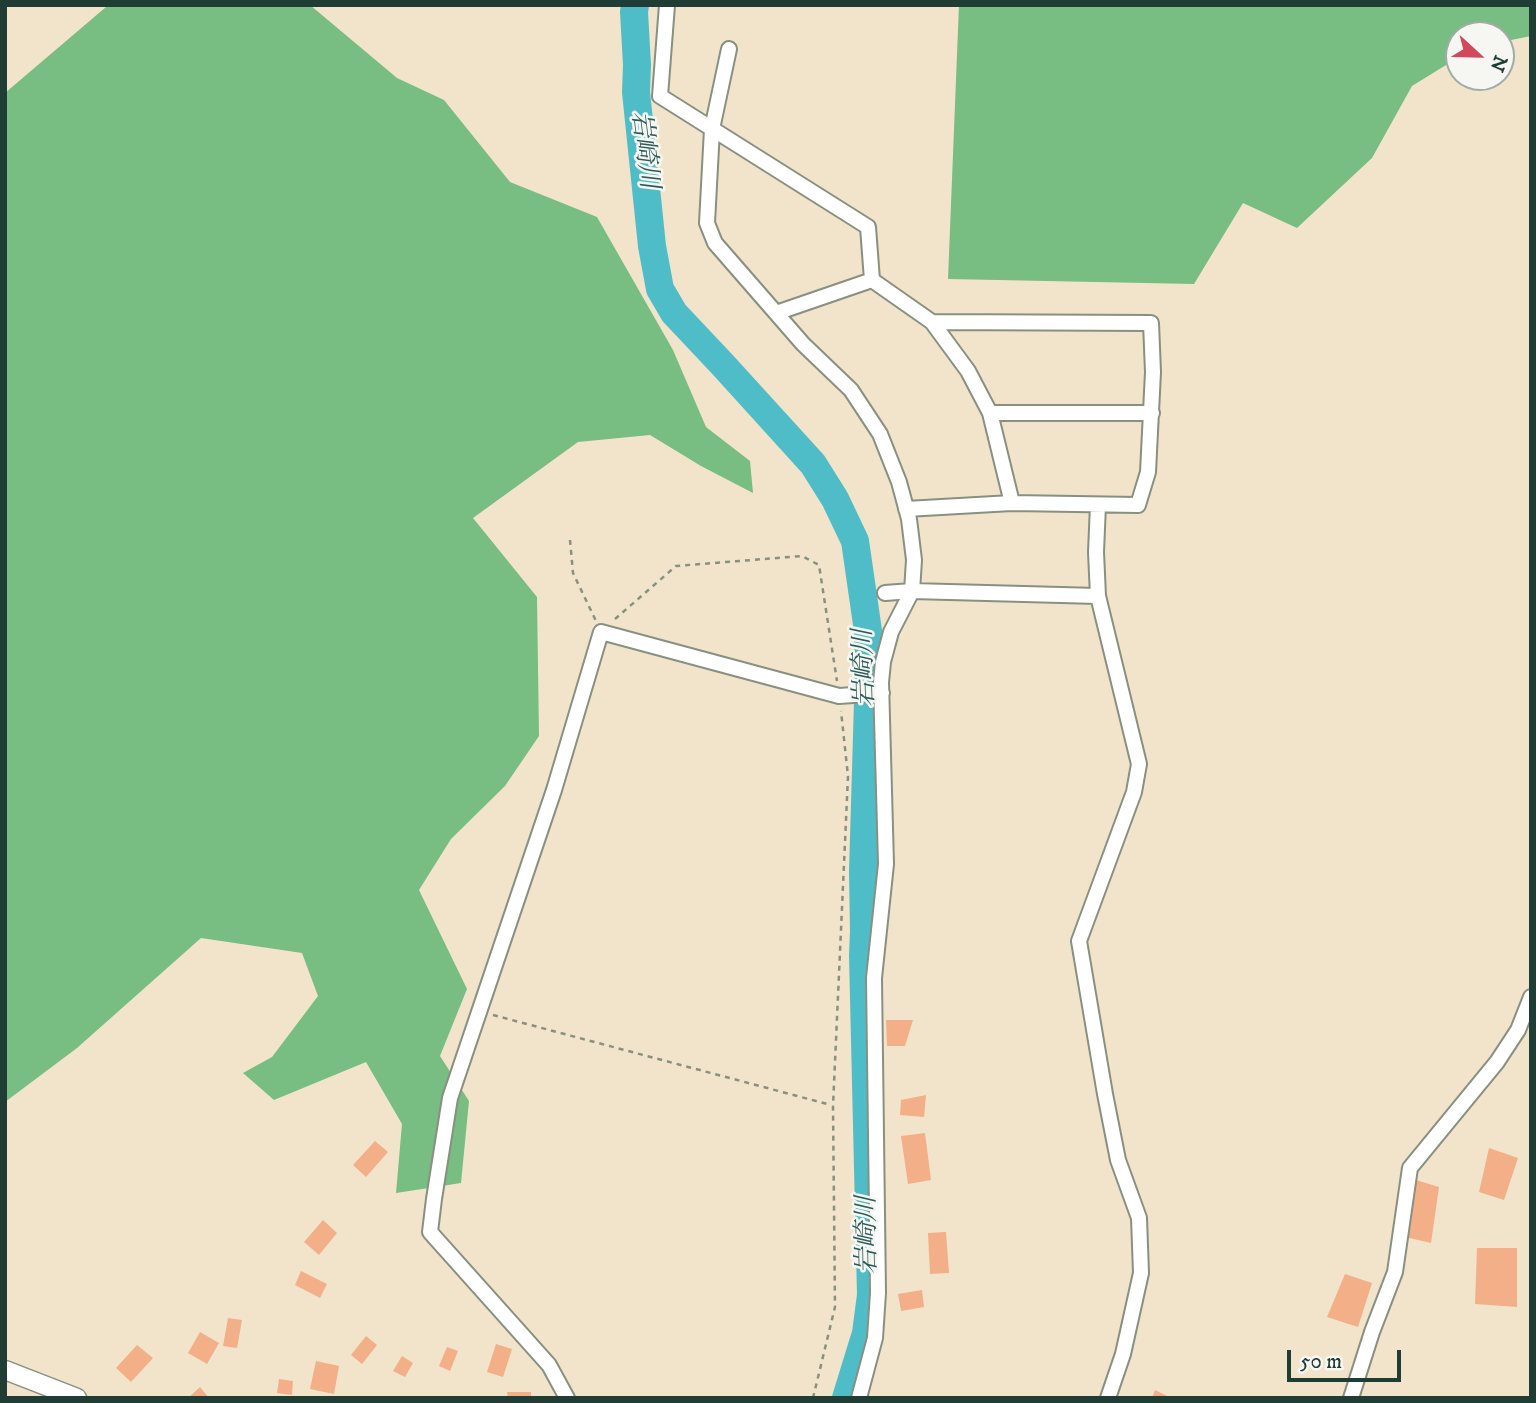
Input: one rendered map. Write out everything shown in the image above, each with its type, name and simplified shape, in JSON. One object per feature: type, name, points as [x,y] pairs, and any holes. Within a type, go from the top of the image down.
[{"type":"street","points":[[667,5],[660,96],[868,228],[872,280]]},
{"type":"street","points":[[729,49],[712,130],[707,223],[715,243],[803,344],[851,390],[880,433],[899,482],[909,519],[914,560],[912,591],[891,632],[883,662],[886,863],[874,978],[878,1293],[875,1338],[859,1398]]},
{"type":"street","points":[[776,313],[872,280]]},
{"type":"street","points":[[872,280],[932,322],[968,371],[990,413],[1012,503]]},
{"type":"street","points":[[906,509],[1012,503],[1138,505],[1148,472],[1153,372],[1151,323],[932,322]]},
{"type":"street","points":[[990,413],[1152,413]]},
{"type":"street","points":[[1098,505],[1098,596],[1139,764],[1135,792],[1079,941],[1118,1160],[1139,1218],[1141,1273],[1123,1354],[1108,1398]]},
{"type":"street","points":[[885,593],[912,591],[1098,596]]},
{"type":"street","points":[[568,1398],[549,1365],[430,1232],[450,1098],[554,790],[601,632],[839,696],[882,693]]},
{"type":"street","points":[[1351,1398],[1395,1272],[1410,1168],[1497,1062],[1518,1030],[1530,999]]},
{"type":"street","points":[[5,1370],[77,1398]]},
{"type":"path","points":[[570,540],[573,573],[601,632],[676,566],[802,556],[819,565],[848,776],[832,1106],[835,1307],[813,1398]]},
{"type":"path","points":[[480,1011],[832,1106]]},
{"type":"green space","points":[[310,5],[397,78],[444,100],[510,182],[597,217],[673,350],[706,427],[750,461],[753,493],[650,435],[578,442],[473,518],[537,597],[539,736],[505,786],[451,839],[419,890],[467,989],[440,1056],[469,1101],[461,1183],[396,1193],[402,1124],[366,1062],[274,1100],[243,1073],[272,1057],[318,996],[302,953],[201,938],[77,1048],[5,1102],[5,93],[106,7]]},
{"type":"green space","points":[[959,5],[1531,5],[1531,36],[1515,39],[1515,21],[1445,21],[1445,66],[1412,86],[1372,158],[1297,228],[1243,203],[1194,284],[948,279]]},
{"type":"building","points":[[886,1020],[913,1020],[905,1046],[887,1046]]},
{"type":"building","points":[[926,1095],[924,1117],[900,1115],[901,1100]]},
{"type":"building","points":[[925,1133],[931,1180],[908,1184],[901,1136]]},
{"type":"building","points":[[375,1141],[388,1152],[366,1177],[353,1165]]},
{"type":"building","points":[[1489,1148],[1518,1158],[1504,1200],[1479,1192]]},
{"type":"building","points":[[1416,1180],[1439,1187],[1431,1243],[1405,1237]]},
{"type":"building","points":[[323,1220],[337,1233],[319,1255],[304,1242]]},
{"type":"building","points":[[946,1232],[949,1273],[930,1274],[928,1233]]},
{"type":"building","points":[[1477,1248],[1517,1248],[1517,1307],[1475,1304]]},
{"type":"building","points":[[301,1271],[327,1284],[320,1298],[295,1285]]},
{"type":"building","points":[[1345,1274],[1372,1283],[1358,1327],[1327,1317]]},
{"type":"building","points":[[922,1290],[924,1307],[901,1311],[898,1294]]},
{"type":"building","points":[[228,1318],[242,1320],[237,1348],[223,1346]]},
{"type":"building","points":[[200,1332],[219,1343],[207,1364],[188,1353]]},
{"type":"building","points":[[366,1336],[377,1345],[362,1364],[351,1355]]},
{"type":"building","points":[[496,1344],[512,1349],[503,1377],[487,1372]]},
{"type":"building","points":[[137,1345],[153,1358],[131,1382],[116,1368]]},
{"type":"building","points":[[447,1347],[458,1351],[450,1371],[439,1366]]},
{"type":"building","points":[[402,1356],[413,1363],[405,1377],[393,1371]]},
{"type":"building","points":[[316,1361],[339,1366],[334,1394],[310,1389]]},
{"type":"building","points":[[279,1379],[293,1381],[292,1395],[277,1393]]},
{"type":"building","points":[[200,1387],[209,1398],[188,1398]]},
{"type":"building","points":[[1155,1390],[1171,1398],[1152,1398]]},
{"type":"building","points":[[507,1392],[531,1392],[531,1398],[508,1398]]},
{"type":"waterway","name":"岩崎川","points":[[635,5],[636,92],[652,246],[660,289],[674,313],[813,464],[835,499],[855,541],[868,631],[869,667],[863,956],[871,1295],[866,1333],[846,1398]]}]
